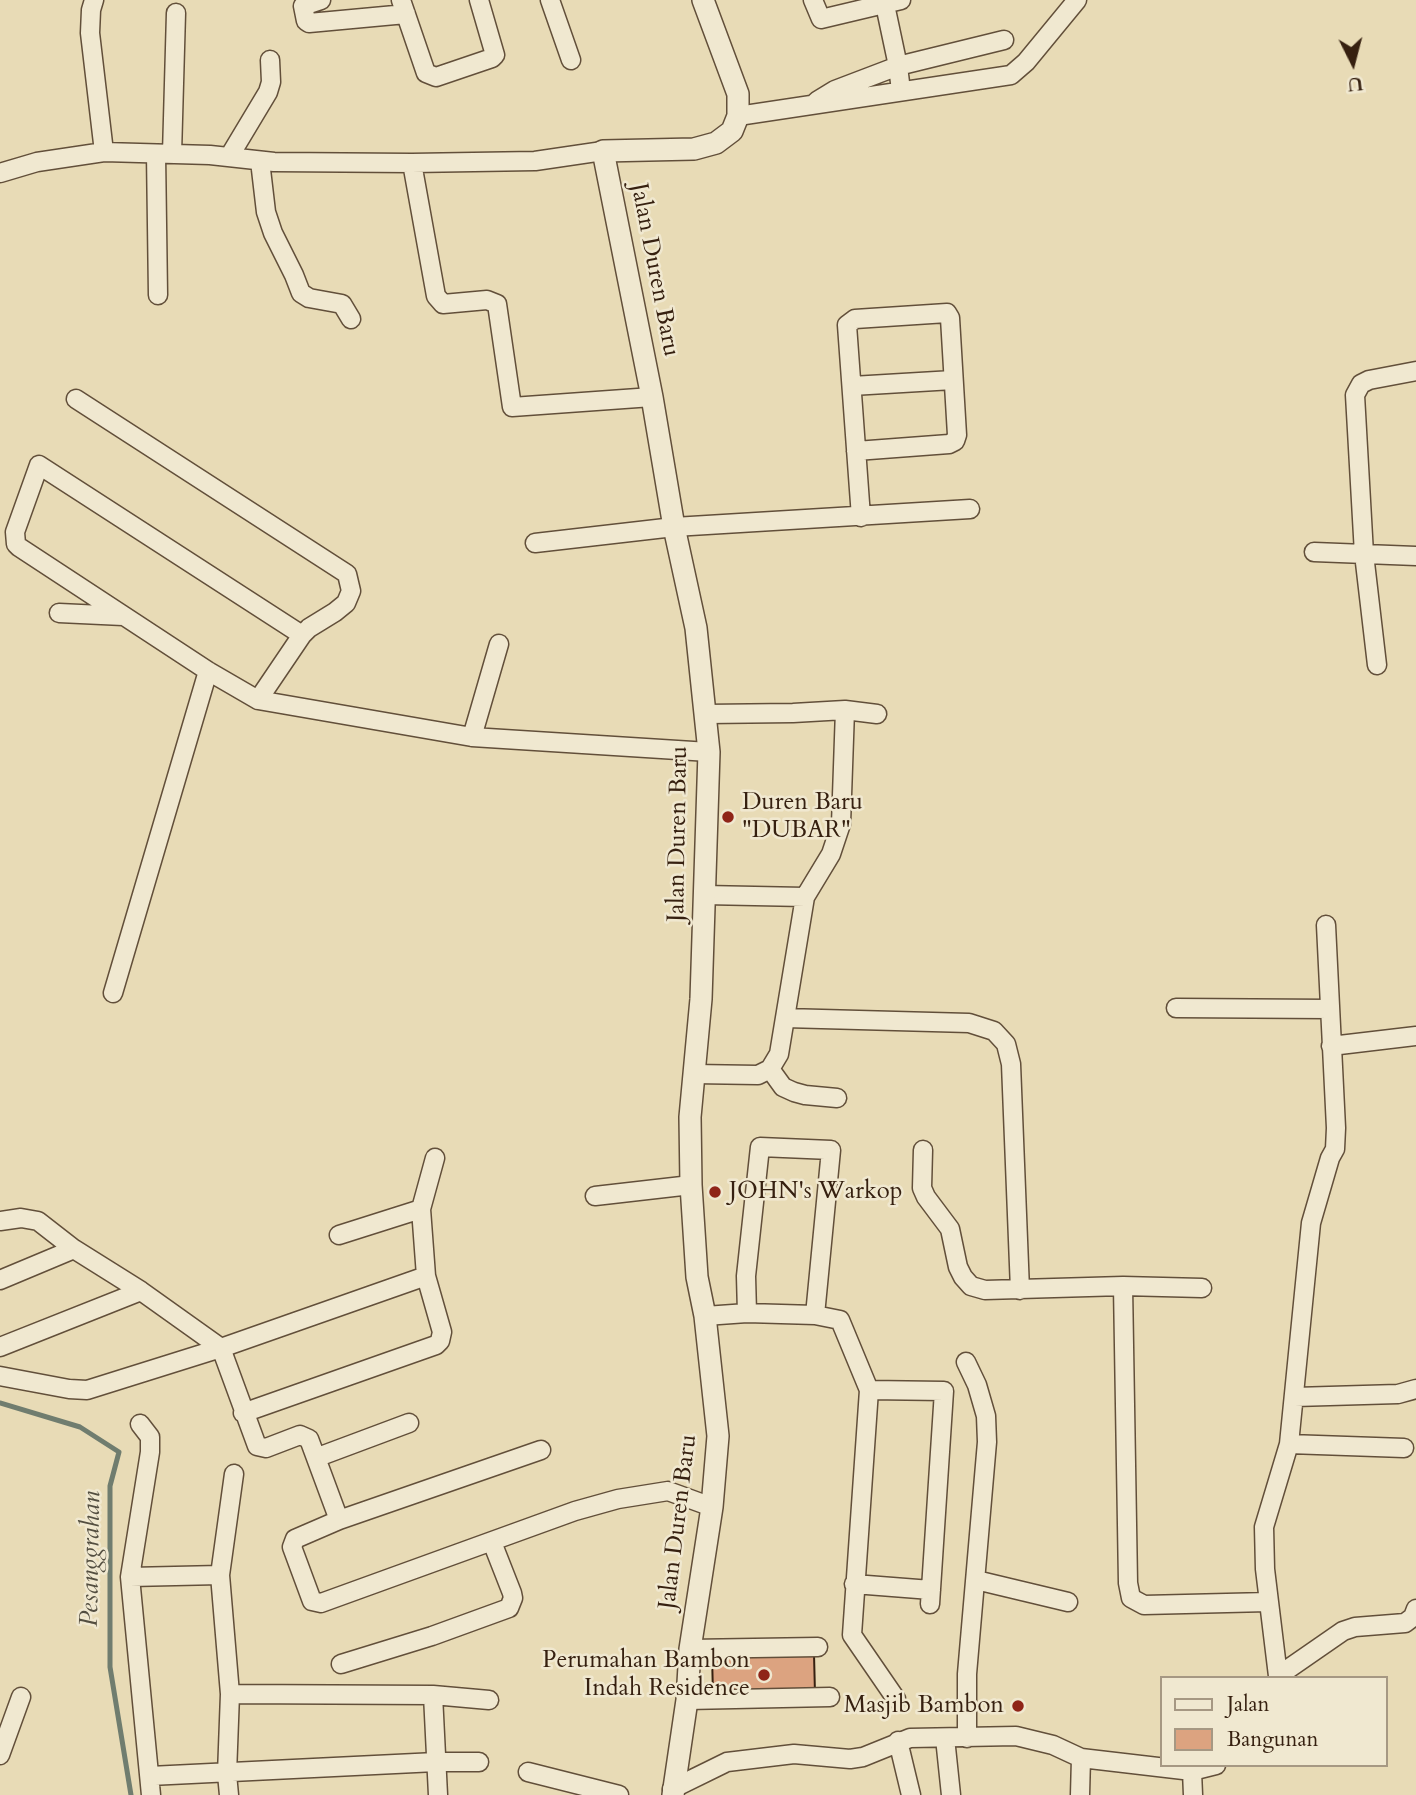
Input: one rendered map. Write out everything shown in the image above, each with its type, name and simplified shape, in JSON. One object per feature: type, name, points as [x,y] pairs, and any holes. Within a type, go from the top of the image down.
[{"type":"street","points":[[94,0],[90,33],[104,152]]},
{"type":"street","points":[[321,0],[303,6],[306,21],[309,23],[404,7],[426,73],[436,77],[492,58],[495,54],[479,0]]},
{"type":"street","points":[[550,0],[571,60]]},
{"type":"street","points":[[703,0],[738,94],[738,116],[1010,75],[1027,62],[1077,0]]},
{"type":"street","points":[[813,0],[821,19],[890,1],[901,91]]},
{"type":"street","points":[[1059,0],[1059,22]]},
{"type":"street","points":[[158,295],[164,154],[176,13]]},
{"type":"street","points":[[808,107],[835,90],[898,66],[1004,40]]},
{"type":"street","points":[[229,157],[268,92],[271,82],[270,60]]},
{"type":"street","name":"Jalan Duren Baru","points":[[672,1792],[712,1507],[718,1436],[705,1316],[697,1277],[690,1117],[701,999],[709,752],[696,628],[674,527],[652,397],[603,151],[694,149],[716,143],[732,131],[738,116]]},
{"type":"street","points":[[0,173],[37,162],[104,152],[229,157],[260,161],[412,163],[534,161],[603,151]]},
{"type":"street","points":[[260,161],[266,212],[301,293],[309,298],[342,304],[351,319]]},
{"type":"street","points":[[412,163],[436,296],[443,304],[487,300],[497,304],[512,407],[652,397]]},
{"type":"street","points":[[856,451],[949,444],[955,441],[957,435],[950,318],[947,313],[850,321],[847,325],[860,517]]},
{"type":"street","points":[[1377,665],[1364,554],[1357,388],[1369,380],[1416,371]]},
{"type":"street","points":[[852,386],[953,380]]},
{"type":"street","points":[[76,399],[343,569],[350,584],[346,603],[302,635],[258,700]]},
{"type":"street","points":[[302,635],[39,465],[15,531],[16,544],[208,671],[258,700],[472,737],[709,752]]},
{"type":"street","points":[[535,543],[674,527],[970,509]]},
{"type":"street","points":[[1314,552],[1416,556]]},
{"type":"street","points":[[60,613],[126,616]]},
{"type":"street","points":[[472,737],[499,644]]},
{"type":"street","points":[[113,993],[208,671]]},
{"type":"street","points":[[694,1074],[748,1076],[765,1073],[771,1069],[779,1054],[805,897],[831,854],[841,824],[845,710]]},
{"type":"street","points":[[706,714],[845,710],[877,714]]},
{"type":"street","points":[[704,895],[805,897]]},
{"type":"street","points":[[1278,1676],[1268,1602],[1264,1527],[1289,1444],[1311,1223],[1335,1149],[1326,925]]},
{"type":"street","points":[[1176,1008],[1329,1009]]},
{"type":"street","points":[[785,1018],[969,1023],[994,1031],[1006,1044],[1010,1064],[1020,1290]]},
{"type":"street","points":[[1331,1046],[1416,1036]]},
{"type":"street","points":[[771,1069],[783,1087],[794,1092],[805,1096],[837,1098]]},
{"type":"street","points":[[747,1313],[746,1276],[760,1147],[831,1150],[815,1315]]},
{"type":"street","points":[[923,1150],[922,1188],[950,1229],[962,1277],[971,1286],[985,1290],[1123,1286],[1202,1288]]},
{"type":"street","points":[[243,1413],[436,1345],[440,1341],[442,1332],[426,1276],[421,1209],[435,1158]]},
{"type":"street","points":[[595,1196],[691,1185]]},
{"type":"street","points":[[339,1235],[421,1209]]},
{"type":"street","points":[[0,1222],[21,1218],[38,1221],[74,1250],[141,1291],[221,1348],[254,1443],[260,1448],[266,1448],[300,1435],[309,1439],[339,1520]]},
{"type":"street","points":[[0,1280],[74,1250]]},
{"type":"street","points":[[0,1376],[87,1390],[221,1348],[426,1276]]},
{"type":"street","points":[[1123,1286],[1128,1583],[1131,1598],[1144,1605],[1268,1602]]},
{"type":"street","points":[[0,1347],[141,1291]]},
{"type":"street","points":[[705,1316],[747,1313],[815,1315],[840,1320],[869,1390],[852,1635],[896,1699]]},
{"type":"street","points":[[966,1362],[977,1385],[986,1416],[985,1470],[967,1674],[967,1738]]},
{"type":"street","points":[[1295,1397],[1398,1394],[1416,1389]]},
{"type":"street","points":[[854,1584],[931,1597],[944,1391],[869,1390]]},
{"type":"street","points":[[317,1457],[409,1423]]},
{"type":"street","points":[[140,1424],[150,1437],[150,1452],[130,1577],[151,1795]]},
{"type":"street","points":[[1289,1444],[1404,1448]]},
{"type":"street","points":[[541,1450],[339,1520],[295,1539],[292,1547],[312,1601],[316,1603],[575,1511],[639,1494],[668,1491],[712,1507]]},
{"type":"street","points":[[229,1795],[227,1774],[230,1694],[220,1574],[234,1474]]},
{"type":"street","points":[[341,1664],[432,1636],[509,1608],[512,1593],[492,1542]]},
{"type":"street","points":[[130,1577],[220,1574]]},
{"type":"street","points":[[976,1580],[1069,1602]]},
{"type":"street","points":[[1279,1676],[1343,1631],[1355,1627],[1405,1623],[1416,1609]]},
{"type":"street","points":[[690,1649],[818,1647]]},
{"type":"street","points":[[230,1694],[433,1695],[489,1700]]},
{"type":"street","points":[[433,1695],[438,1795]]},
{"type":"street","points":[[0,1755],[21,1697]]},
{"type":"street","points":[[687,1700],[830,1697]]},
{"type":"street","points":[[672,1792],[727,1762],[794,1754],[850,1759],[863,1757],[910,1738],[1016,1736],[1036,1739],[1081,1758],[1192,1771],[1208,1767]]},
{"type":"street","points":[[945,1738],[951,1795]]},
{"type":"street","points":[[898,1741],[911,1795]]},
{"type":"street","points":[[1080,1795],[1081,1758]]},
{"type":"street","points":[[150,1776],[480,1762]]},
{"type":"street","points":[[1192,1771],[1193,1795]]},
{"type":"street","points":[[528,1772],[620,1795]]},
{"type":"building","name":"Perumahan Bambon Indah Residence","points":[[814,1654],[815,1694],[713,1695],[712,1655]]},
{"type":"waterway","name":"Pesanggrahan","points":[[0,1403],[80,1427],[119,1452],[110,1486],[110,1667],[131,1795]]},
{"type":"place","name":"Duren Baru \"DUBAR\"","points":[[728,817]]},
{"type":"place","name":"JOHN's Warkop","points":[[715,1192]]},
{"type":"place","name":"Perumahan Bambon Indah Residence","points":[[764,1675]]},
{"type":"place","name":"Masjib Bambon","points":[[1018,1706]]}]
